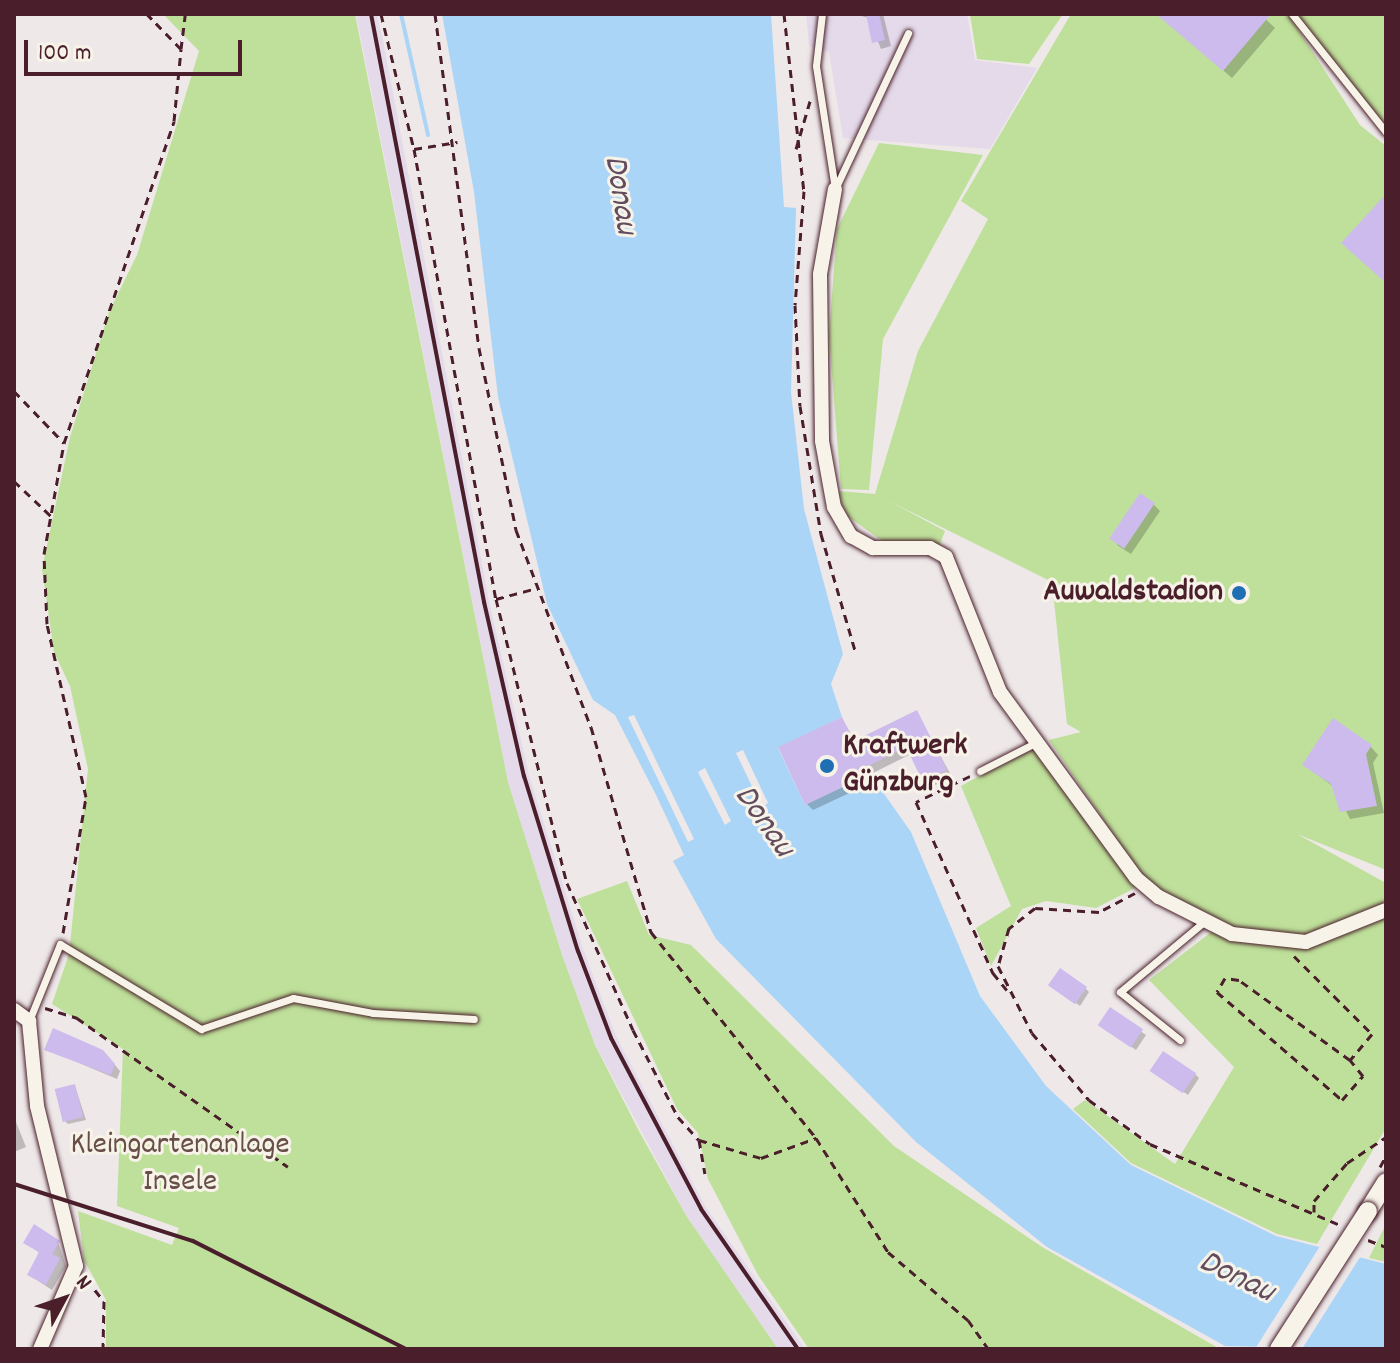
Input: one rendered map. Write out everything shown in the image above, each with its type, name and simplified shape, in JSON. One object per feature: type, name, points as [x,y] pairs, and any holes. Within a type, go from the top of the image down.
[{"type":"main road","points":[[1279,1349],[1386,1182]]},
{"type":"street","points":[[835,189],[818,337],[834,507],[851,536],[873,548],[930,548],[946,557],[1000,692],[1143,885],[1232,934],[1306,942],[1386,910]]},
{"type":"street","points":[[14,1010],[29,1021],[37,1106],[76,1266],[40,1349]]},
{"type":"lane","points":[[822,14],[816,66],[835,189]]},
{"type":"lane","points":[[1292,14],[1386,132]]},
{"type":"lane","points":[[835,189],[908,33]]},
{"type":"lane","points":[[980,771],[1037,742]]},
{"type":"lane","points":[[1180,1040],[1120,992],[1205,921]]},
{"type":"lane","points":[[29,1021],[60,944],[201,1029],[293,998],[373,1013],[474,1019]]},
{"type":"path","points":[[147,14],[181,49]]},
{"type":"path","points":[[60,944],[86,797],[47,624],[51,516],[64,443],[174,121],[185,14]]},
{"type":"path","points":[[381,14],[414,149],[496,599],[567,883],[633,1030],[678,1117],[699,1140],[761,1158],[816,1138]]},
{"type":"path","points":[[435,14],[457,142],[479,348],[516,530],[591,727],[651,932],[816,1138],[888,1252],[968,1320],[988,1349]]},
{"type":"path","points":[[784,14],[796,149],[804,191],[795,350],[822,530],[855,650]]},
{"type":"path","points":[[796,149],[811,93]]},
{"type":"path","points":[[414,149],[457,142]]},
{"type":"path","points":[[14,391],[64,443]]},
{"type":"path","points":[[14,481],[51,516]]},
{"type":"path","points":[[496,599],[537,588]]},
{"type":"path","points":[[980,771],[916,802],[993,973],[1009,992]]},
{"type":"path","points":[[1143,885],[1099,912],[1035,908],[1021,914],[998,966],[1032,1033],[1089,1100],[1197,1169],[1314,1212],[1314,1201],[1347,1163],[1386,1137]]},
{"type":"path","points":[[1290,940],[1294,957],[1372,1034],[1350,1060]]},
{"type":"path","points":[[1225,978],[1239,980],[1350,1060],[1363,1076],[1342,1100],[1241,1018],[1217,992],[1225,978]]},
{"type":"path","points":[[33,1006],[77,1018],[288,1167]]},
{"type":"path","points":[[699,1140],[705,1173]]},
{"type":"path","points":[[76,1266],[104,1301],[103,1349]]},
{"type":"shaded area","points":[[356,14],[377,14],[489,601],[529,775],[583,949],[616,1036],[705,1206],[805,1349],[778,1349],[687,1217],[595,1044],[562,955],[508,782]]},
{"type":"shaded area","points":[[806,14],[967,14],[975,60],[1037,68],[990,149],[843,138],[829,52],[809,46]]},
{"type":"green space","name":"Kleingartenanlage Insele","points":[[163,14],[355,14],[508,782],[562,955],[595,1045],[640,1133],[687,1217],[778,1349],[106,1349],[106,1300],[84,1260],[78,1211],[172,1245],[179,1228],[117,1206],[123,1049],[52,1004],[69,954],[88,769],[70,686],[54,652],[42,569],[70,437],[109,312],[137,255],[199,51]]},
{"type":"green space","points":[[970,14],[1063,14],[1029,64],[977,59]]},
{"type":"green space","points":[[1071,14],[1288,14],[1360,125],[1386,146],[1386,870],[1297,834],[1386,883],[1386,1128],[1317,1244],[1277,1234],[1131,1163],[1073,1109],[1085,1100],[1175,1164],[1234,1067],[1149,980],[1214,930],[1144,879],[1049,740],[1081,732],[1067,724],[1052,582],[889,501],[945,531],[939,547],[888,545],[846,515],[838,491],[875,494],[918,351],[988,219],[961,201]]},
{"type":"green space","points":[[1295,14],[1386,14],[1386,128]]},
{"type":"green space","points":[[879,143],[983,155],[883,339],[869,490],[841,489],[829,336],[837,229]]},
{"type":"green space","points":[[1025,751],[1039,751],[1135,888],[1096,908],[1046,901],[1022,909],[991,966],[976,928],[1011,906],[961,786]]},
{"type":"green space","points":[[627,881],[649,935],[691,945],[894,1146],[1042,1247],[1220,1349],[809,1349],[758,1275],[708,1179],[698,1133],[677,1109],[577,899]]},
{"type":"green space","points":[[1386,1224],[1386,1262],[1369,1258]]},
{"type":"water","name":"Donau","points":[[442,14],[771,14],[784,207],[796,208],[791,392],[804,509],[843,654],[831,684],[842,717],[778,748],[805,805],[870,774],[911,832],[980,996],[1046,1086],[1131,1165],[1276,1236],[1386,1264],[1386,1349],[1225,1346],[1047,1247],[916,1142],[716,939],[673,861],[684,855],[656,795],[615,715],[593,700],[547,604],[498,397],[474,192]],"holes":[[[634,715],[694,839],[688,842],[628,717]],[[743,750],[768,803],[762,807],[736,753]],[[705,768],[731,821],[725,825],[698,772]]]},
{"type":"pier","points":[[1322,1243],[1362,1254],[1302,1349],[1255,1349]]},
{"type":"building","points":[[866,14],[879,14],[885,40],[872,43]]},
{"type":"building","points":[[1156,14],[1271,14],[1223,71]]},
{"type":"building","points":[[1386,194],[1386,283],[1341,243]]},
{"type":"building","points":[[1140,493],[1155,503],[1124,549],[1109,539]]},
{"type":"building","points":[[917,710],[947,770],[923,782],[906,747],[866,767],[870,774],[805,805],[778,747],[842,717],[854,741]]},
{"type":"building","points":[[1333,718],[1372,745],[1366,754],[1377,806],[1340,812],[1331,784],[1302,765]]},
{"type":"building","points":[[1060,968],[1087,987],[1075,1004],[1048,985]]},
{"type":"building","points":[[1110,1007],[1143,1029],[1131,1048],[1098,1025]]},
{"type":"building","points":[[53,1028],[103,1050],[115,1064],[111,1075],[44,1050]]},
{"type":"building","points":[[1163,1051],[1196,1073],[1183,1093],[1150,1071]]},
{"type":"building","points":[[75,1084],[83,1117],[63,1122],[55,1089]]},
{"type":"building","points":[[34,1224],[60,1241],[52,1254],[60,1258],[46,1285],[27,1275],[39,1252],[23,1243]]},
{"type":"waterway","points":[[401,14],[428,135]]},
{"type":"railway","points":[[371,14],[484,602],[524,776],[578,951],[611,1038],[701,1209],[798,1349]]},
{"type":"railway","points":[[14,1184],[193,1241],[406,1349]]},
{"type":"place","name":"Auwaldstadion","points":[[1239,593]]},
{"type":"place","name":"Kraftwerk Günzburg","points":[[827,766]]}]
